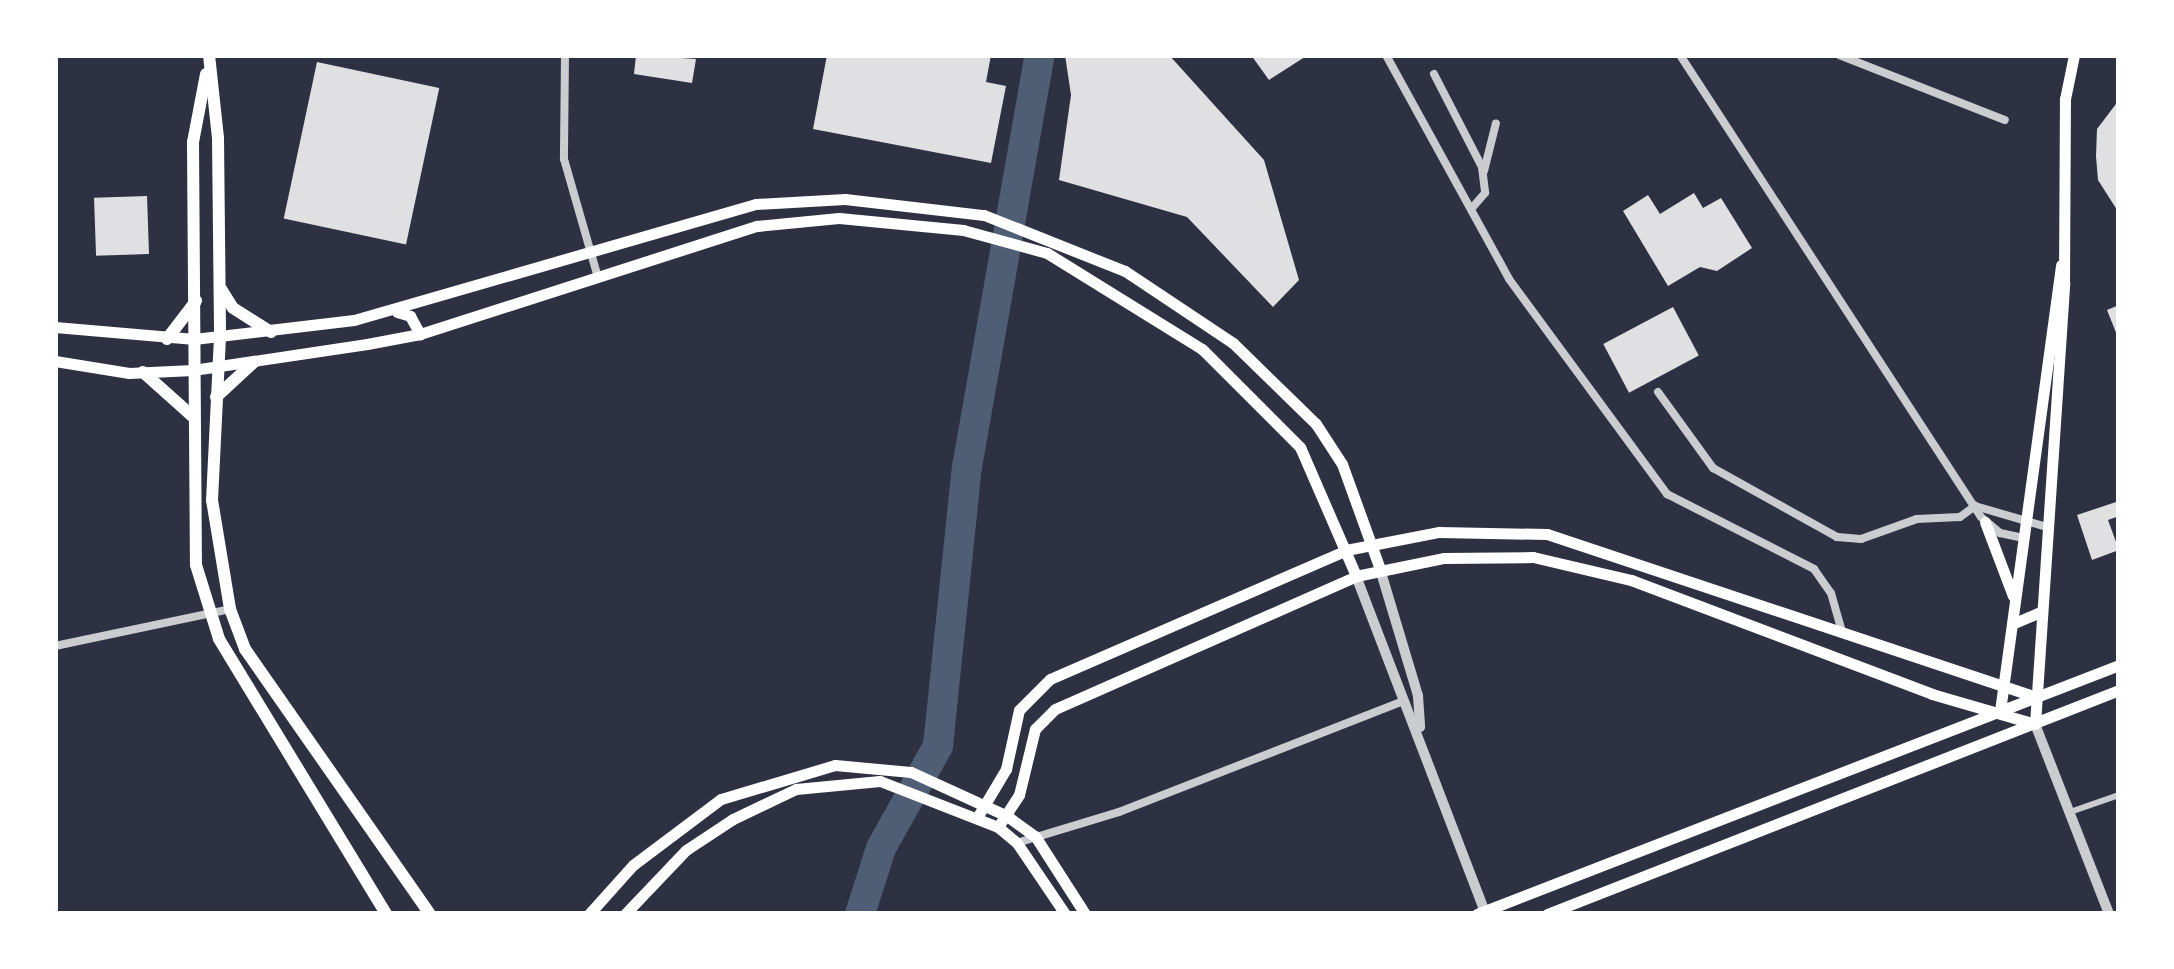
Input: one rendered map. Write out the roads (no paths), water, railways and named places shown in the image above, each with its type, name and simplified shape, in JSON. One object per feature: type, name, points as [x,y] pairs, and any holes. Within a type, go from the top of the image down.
[{"type":"main road","points":[[2035,724],[2061,265],[2065,98],[2074,55]]},
{"type":"main road","points":[[209,57],[220,337],[212,500],[230,609],[245,648],[430,914]]},
{"type":"main road","points":[[209,57],[193,142],[197,299],[192,416],[194,548],[208,612],[347,860],[386,914]]},
{"type":"main road","points":[[55,327],[194,339],[270,332],[393,312],[756,204],[845,199],[984,216],[1041,234],[1124,271],[1182,307],[1286,392],[1342,464],[1380,569]]},
{"type":"main road","points":[[55,361],[143,372],[193,370],[420,334],[723,234],[796,220],[869,220],[989,237],[1047,253],[1155,316],[1251,393],[1314,469],[1356,576]]},
{"type":"main road","points":[[2000,711],[2061,265]]},
{"type":"main road","points":[[219,287],[232,308],[270,332]]},
{"type":"main road","points":[[167,339],[197,299]]},
{"type":"main road","points":[[393,312],[410,316],[420,334]]},
{"type":"main road","points":[[215,398],[254,362]]},
{"type":"main road","points":[[143,372],[192,416]]},
{"type":"main road","points":[[1985,522],[2014,600]]},
{"type":"main road","points":[[982,810],[1006,769],[1019,710],[1050,679],[1346,550],[1373,541],[1440,532],[1547,534],[2036,697]]},
{"type":"main road","points":[[998,827],[1007,816],[1045,716],[1356,576],[1380,569],[1492,555],[1533,557],[1615,576],[1971,705],[2035,724]]},
{"type":"main road","points":[[2012,624],[2040,612]]},
{"type":"main road","points":[[1483,913],[2119,665]]},
{"type":"main road","points":[[1547,914],[2119,690]]},
{"type":"main road","points":[[1971,705],[1975,722]]},
{"type":"main road","points":[[589,914],[633,865],[721,799],[806,769],[893,769],[954,790],[1017,843],[1065,914]]},
{"type":"main road","points":[[626,914],[686,850],[733,818],[796,789],[890,784],[1007,816],[1035,836],[1085,914]]},
{"type":"street","points":[[565,55],[564,159],[597,274]]},
{"type":"street","points":[[1386,55],[1509,278],[1667,494],[1814,569],[1831,592],[1842,632]]},
{"type":"street","points":[[1680,55],[1985,522],[2023,538]]},
{"type":"street","points":[[1839,55],[2004,120]]},
{"type":"street","points":[[1434,74],[1471,138],[1482,175],[1485,193],[1472,208]]},
{"type":"street","points":[[1482,175],[1496,122]]},
{"type":"street","points":[[1658,392],[1713,468],[1838,537],[1862,539],[1917,519],[1960,517],[1975,506]]},
{"type":"street","points":[[1975,506],[2046,527]]},
{"type":"street","points":[[1380,569],[1418,696],[1421,733]]},
{"type":"street","points":[[1356,576],[1404,701],[1421,733],[1483,913]]},
{"type":"street","points":[[55,646],[230,609]]},
{"type":"street","points":[[1017,843],[1119,812],[1404,701]]},
{"type":"street","points":[[2035,724],[2073,811],[2109,914]]},
{"type":"street","points":[[2073,811],[2119,795]]},
{"type":"waterway","points":[[860,914],[881,848],[938,746],[967,467],[1040,55]]}]
